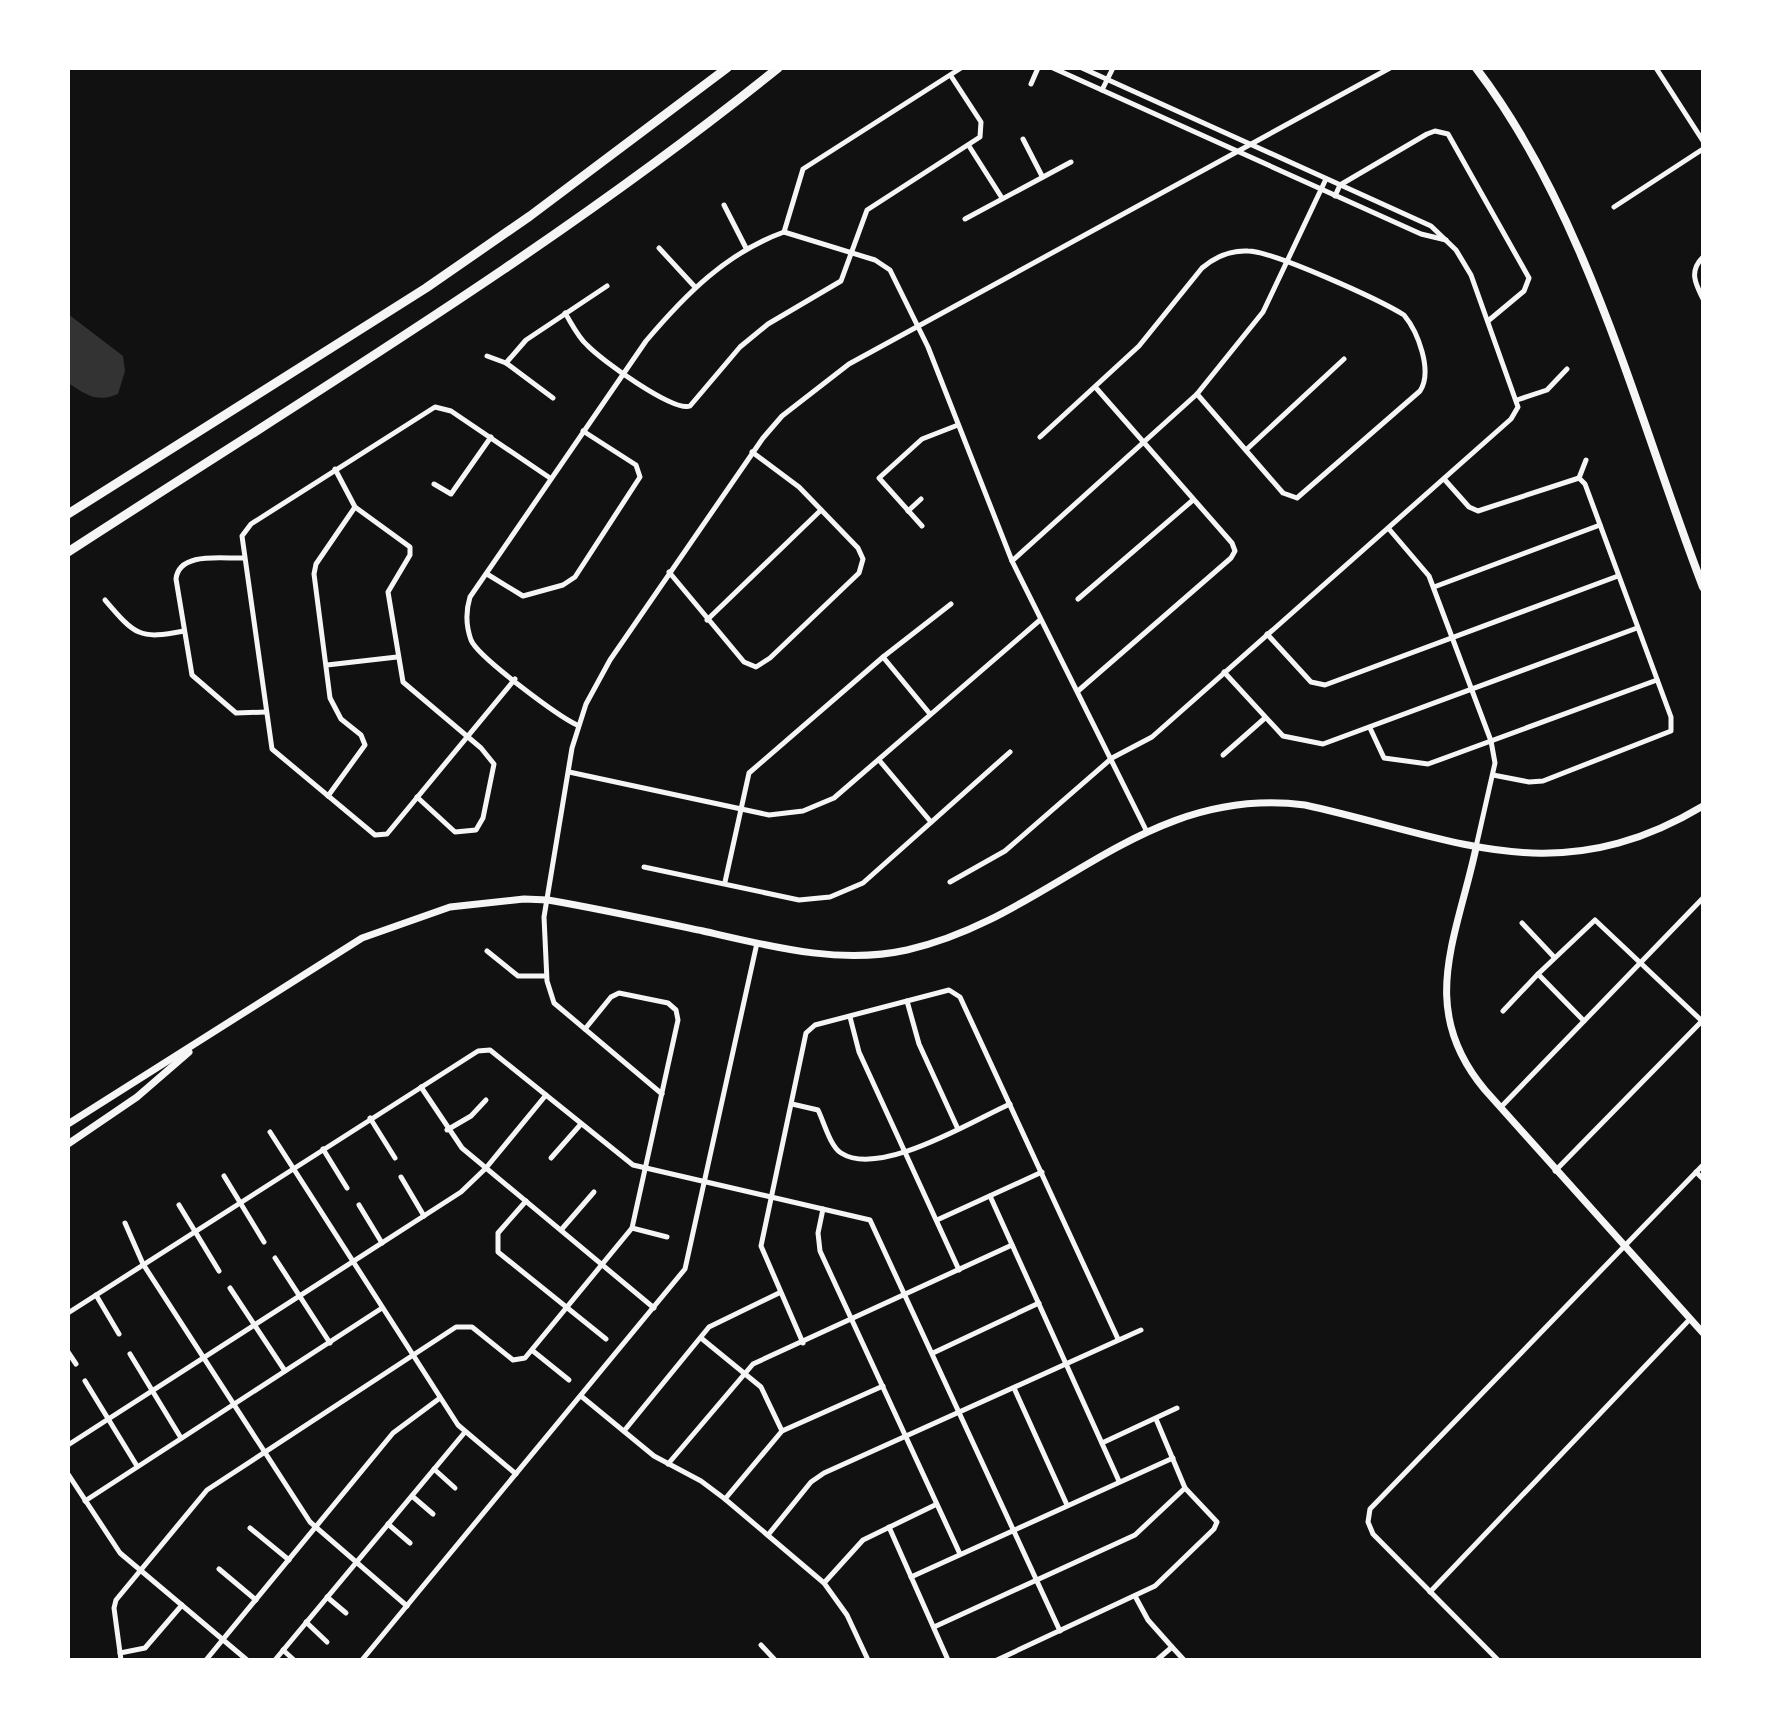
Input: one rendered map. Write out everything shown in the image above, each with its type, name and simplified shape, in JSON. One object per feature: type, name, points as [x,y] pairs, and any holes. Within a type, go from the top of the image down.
[{"type":"main road","points":[[68,514],[426,288],[543,207],[727,68]]},
{"type":"main road","points":[[68,552],[550,240],[649,170],[778,68]]},
{"type":"main road","points":[[1476,68],[1534,157],[1567,226],[1703,587]]},
{"type":"street","points":[[784,232],[803,169],[961,68]]},
{"type":"street","points":[[1031,84],[1038,68]]},
{"type":"street","points":[[1053,68],[1320,190],[1421,234],[1447,241]]},
{"type":"street","points":[[950,882],[1005,851],[1112,758],[1152,737],[1445,480],[1511,419],[1517,400],[1464,261],[1447,241],[1423,221],[1082,68]]},
{"type":"street","points":[[1102,90],[1113,68]]},
{"type":"street","points":[[662,1094],[554,1003],[546,976],[544,917],[577,725],[610,660],[752,452],[782,416],[823,382],[919,325],[1390,68]]},
{"type":"street","points":[[1656,68],[1703,141]]},
{"type":"street","points":[[565,313],[588,346],[621,372],[677,407],[690,406],[740,347],[768,324],[837,285],[844,276],[867,210],[980,137],[982,125],[951,76]]},
{"type":"street","points":[[1335,196],[1340,185],[1427,134],[1435,131],[1448,134],[1529,278],[1524,291],[1488,321]]},
{"type":"street","points":[[1023,139],[1042,176]]},
{"type":"street","points":[[969,146],[1002,198]]},
{"type":"street","points":[[1614,207],[1703,149]]},
{"type":"street","points":[[965,219],[1071,162]]},
{"type":"street","points":[[1012,561],[1146,444],[1197,394],[1263,312],[1326,179]]},
{"type":"street","points":[[724,205],[746,248]]},
{"type":"street","points":[[577,725],[558,716],[478,649],[471,639],[468,601],[621,372],[695,287],[746,248],[784,232],[851,252],[887,267],[919,325],[1012,561],[1146,830]]},
{"type":"street","points":[[659,248],[695,287]]},
{"type":"street","points":[[1040,437],[1097,389],[1139,346],[1215,258],[1249,251],[1287,263],[1404,315],[1425,365],[1426,379],[1414,396],[1297,498],[1283,493],[1197,394]]},
{"type":"street","points":[[1703,257],[1695,265],[1693,275],[1703,299]]},
{"type":"street","points":[[506,363],[526,340],[607,286]]},
{"type":"street","points":[[487,356],[506,363],[553,398]]},
{"type":"street","points":[[1246,450],[1344,359]]},
{"type":"street","points":[[1517,400],[1547,390],[1567,369]]},
{"type":"street","points":[[1078,691],[1233,556],[1232,543],[1097,389]]},
{"type":"street","points":[[515,679],[387,834],[371,833],[273,751],[242,536],[245,529],[435,407],[446,408],[550,478]]},
{"type":"street","points":[[922,526],[879,478],[922,439],[958,425]]},
{"type":"street","points":[[487,574],[523,596],[563,585],[575,577],[640,477],[636,465],[583,431]]},
{"type":"street","points":[[434,484],[451,494],[491,437]]},
{"type":"street","points":[[669,572],[744,662],[756,667],[770,658],[859,573],[863,559],[858,548],[782,472],[752,452]]},
{"type":"street","points":[[1579,478],[1586,460]]},
{"type":"street","points":[[335,469],[355,507],[410,547],[410,555],[388,592],[397,657],[407,687],[491,758],[495,767],[480,827],[473,832],[455,832],[417,797]]},
{"type":"street","points":[[1445,480],[1469,507],[1478,511],[1579,478]]},
{"type":"street","points":[[1493,775],[1529,782],[1543,781],[1666,735],[1672,724],[1585,484],[1579,478]]},
{"type":"street","points":[[908,511],[921,499]]},
{"type":"street","points":[[1078,599],[1193,500]]},
{"type":"street","points":[[328,796],[365,745],[361,735],[333,708],[314,569],[355,507]]},
{"type":"street","points":[[707,620],[821,510]]},
{"type":"street","points":[[1434,587],[1600,525]]},
{"type":"street","points":[[1389,529],[1423,566],[1434,587],[1491,741],[1493,775],[1450,964],[1445,1010],[1451,1037],[1468,1070],[1555,1171],[1703,1333]]},
{"type":"street","points":[[244,558],[190,560],[180,564],[176,579],[192,675],[196,681],[236,713],[266,712]]},
{"type":"street","points":[[1267,634],[1311,682],[1322,686],[1618,576]]},
{"type":"street","points":[[105,600],[139,635],[153,637],[184,631]]},
{"type":"street","points":[[725,882],[749,773],[883,657],[951,604]]},
{"type":"street","points":[[569,772],[777,816],[811,809],[834,798],[1040,620]]},
{"type":"street","points":[[1224,672],[1283,736],[1316,744],[1370,728],[1637,628]]},
{"type":"street","points":[[327,665],[397,657]]},
{"type":"street","points":[[883,657],[930,714]]},
{"type":"street","points":[[1370,728],[1380,755],[1418,765],[1657,680]]},
{"type":"street","points":[[1223,755],[1265,718]]},
{"type":"street","points":[[644,867],[799,900],[846,892],[863,883],[1010,752]]},
{"type":"street","points":[[879,760],[931,822]]},
{"type":"street","points":[[68,1144],[137,1097],[194,1047],[326,959],[389,926],[450,907],[524,899],[548,900],[757,943],[844,956],[886,954],[926,945],[980,923],[1146,830],[1216,808],[1279,801],[1330,810],[1476,848],[1531,855],[1589,850],[1646,834],[1703,806]]},
{"type":"street","points":[[1500,1107],[1703,898]]},
{"type":"street","points":[[1503,1011],[1554,957],[1595,920],[1703,1021],[1555,1171]]},
{"type":"street","points":[[1522,923],[1554,957]]},
{"type":"street","points":[[362,1660],[685,1269],[757,943]]},
{"type":"street","points":[[487,951],[518,976],[546,976]]},
{"type":"street","points":[[1538,974],[1584,1021]]},
{"type":"street","points":[[803,1343],[761,1246],[809,1027],[955,991],[1118,1339]]},
{"type":"street","points":[[182,1605],[145,1648],[120,1657],[114,1608],[116,1600],[207,1490],[263,1450],[462,1325],[472,1327],[513,1360],[523,1359],[533,1351],[632,1228],[678,1020],[676,1010],[668,1003],[619,993],[611,997],[585,1029]]},
{"type":"street","points":[[907,1001],[919,1044],[957,1127]]},
{"type":"street","points":[[850,1017],[859,1052],[959,1270]]},
{"type":"street","points":[[68,1124],[162,1061],[194,1047]]},
{"type":"street","points":[[68,1313],[370,1118],[486,1049],[624,1160],[646,1170],[870,1220],[1060,1631]]},
{"type":"street","points":[[421,1087],[447,1130],[486,1168],[654,1308]]},
{"type":"street","points":[[68,1445],[461,1192],[486,1168],[546,1095]]},
{"type":"street","points":[[447,1130],[471,1116],[486,1100]]},
{"type":"street","points":[[792,1104],[818,1110],[837,1150],[844,1156],[877,1161],[1010,1104]]},
{"type":"street","points":[[370,1118],[395,1158]]},
{"type":"street","points":[[551,1158],[581,1124]]},
{"type":"street","points":[[270,1132],[440,1398],[465,1432],[516,1474]]},
{"type":"street","points":[[323,1149],[347,1188]]},
{"type":"street","points":[[1498,1660],[1373,1534],[1368,1522],[1370,1509],[1703,1165]]},
{"type":"street","points":[[937,1221],[1042,1172]]},
{"type":"street","points":[[1696,1172],[1703,1179]]},
{"type":"street","points":[[224,1176],[264,1242]]},
{"type":"street","points":[[401,1177],[424,1216]]},
{"type":"street","points":[[561,1230],[594,1192]]},
{"type":"street","points":[[990,1196],[1119,1481]]},
{"type":"street","points":[[526,1201],[498,1233],[497,1250],[606,1339]]},
{"type":"street","points":[[179,1205],[219,1271]]},
{"type":"street","points":[[359,1205],[382,1243]]},
{"type":"street","points":[[823,1209],[818,1244],[960,1554]]},
{"type":"street","points":[[125,1223],[143,1264],[316,1528],[407,1606]]},
{"type":"street","points":[[632,1228],[667,1237]]},
{"type":"street","points":[[668,1464],[753,1364],[1012,1245]]},
{"type":"street","points":[[275,1258],[330,1343]]},
{"type":"street","points":[[230,1288],[285,1371]]},
{"type":"street","points":[[624,1431],[720,1319],[779,1293]]},
{"type":"street","points":[[96,1295],[119,1334]]},
{"type":"street","points":[[933,1353],[1039,1303]]},
{"type":"street","points":[[85,1501],[382,1308]]},
{"type":"street","points":[[1430,1592],[1690,1319]]},
{"type":"street","points":[[768,1535],[816,1478],[1141,1330]]},
{"type":"street","points":[[701,1338],[764,1390],[782,1431]]},
{"type":"street","points":[[533,1351],[569,1380]]},
{"type":"street","points":[[68,1352],[76,1364]]},
{"type":"street","points":[[130,1354],[181,1438]]},
{"type":"street","points":[[85,1381],[137,1466]]},
{"type":"street","points":[[725,1499],[782,1431],[883,1386]]},
{"type":"street","points":[[1014,1388],[1067,1505]]},
{"type":"street","points":[[581,1396],[668,1464],[725,1499],[824,1583],[847,1615],[868,1660]]},
{"type":"street","points":[[206,1660],[402,1423],[440,1398]]},
{"type":"street","points":[[1102,1443],[1177,1408]]},
{"type":"street","points":[[997,1660],[1135,1596],[1166,1578],[1214,1529],[1217,1523],[1214,1515],[1185,1488],[1156,1419]]},
{"type":"street","points":[[275,1660],[465,1432]]},
{"type":"street","points":[[911,1577],[1173,1458]]},
{"type":"street","points":[[434,1469],[455,1488]]},
{"type":"street","points":[[68,1474],[120,1553],[247,1660]]},
{"type":"street","points":[[934,1627],[1142,1531],[1185,1488]]},
{"type":"street","points":[[412,1496],[433,1514]]},
{"type":"street","points":[[824,1583],[857,1544],[935,1504]]},
{"type":"street","points":[[388,1524],[410,1543]]},
{"type":"street","points":[[889,1527],[948,1660]]},
{"type":"street","points":[[250,1528],[289,1560]]},
{"type":"street","points":[[219,1569],[256,1600]]},
{"type":"street","points":[[1135,1596],[1148,1620],[1184,1660]]},
{"type":"street","points":[[327,1597],[346,1613]]},
{"type":"street","points":[[306,1622],[327,1642]]},
{"type":"street","points":[[761,1645],[775,1660]]},
{"type":"street","points":[[1157,1660],[1172,1647]]},
{"type":"street","points":[[283,1650],[294,1660]]},
{"type":"shaded area","points":[[68,314],[123,356],[125,371],[118,394],[98,398],[68,383]]}]
